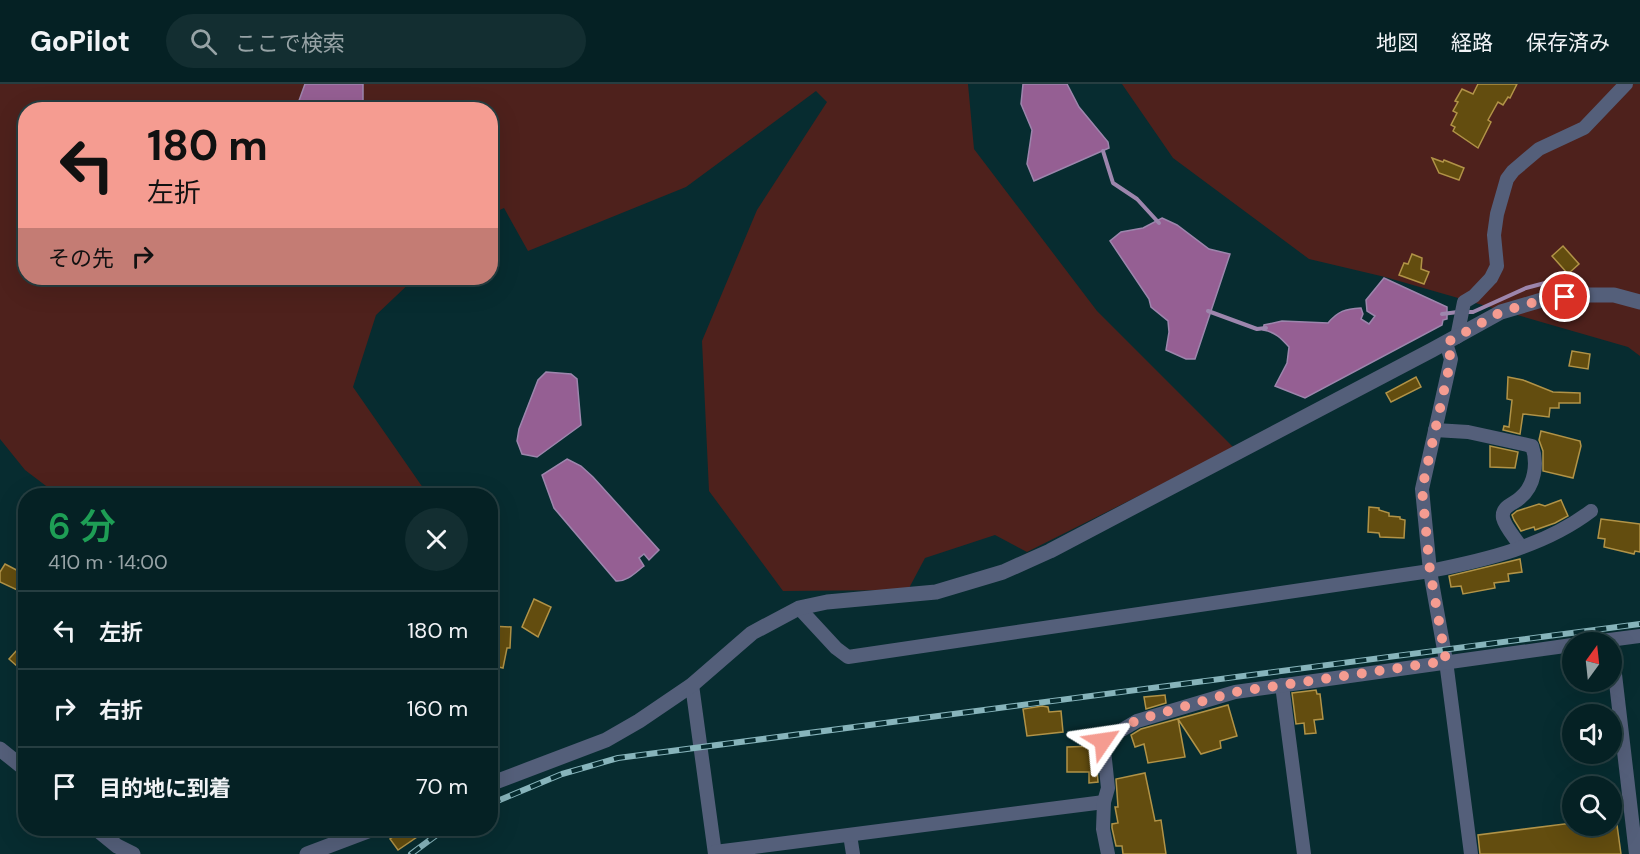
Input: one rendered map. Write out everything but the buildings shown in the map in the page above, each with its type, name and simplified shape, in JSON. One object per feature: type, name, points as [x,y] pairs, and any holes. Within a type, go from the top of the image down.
[{"type":"street","points":[[1471,854],[1446,661],[1430,571],[1422,489],[1451,359],[1451,340],[1464,302],[1474,296],[1491,278],[1497,266],[1494,236],[1497,214],[1507,179],[1539,149],[1584,128],[1626,84]]},
{"type":"street","points":[[498,781],[606,740],[692,685],[752,633],[799,608],[827,602],[936,592],[1003,573],[1050,551],[1501,312],[1545,299],[1586,295],[1614,295],[1640,302]]},
{"type":"street","points":[[1435,430],[1468,432],[1532,446],[1535,455],[1534,477],[1521,498],[1504,510],[1503,518],[1521,547]]},
{"type":"street","points":[[799,608],[836,648],[848,657],[1430,571],[1481,561],[1571,527],[1591,511]]},
{"type":"street","points":[[1622,638],[1640,636]]},
{"type":"street","points":[[1107,854],[1103,829],[1104,802],[1108,788],[1103,741],[1137,720],[1235,692],[1562,646]]},
{"type":"street","points":[[692,685],[707,809],[715,853],[1104,802]]},
{"type":"street","points":[[1282,685],[1304,854]]},
{"type":"street","points":[[1617,692],[1636,854]]},
{"type":"street","points":[[0,749],[18,764]]},
{"type":"street","points":[[850,835],[853,854]]},
{"type":"street","points":[[105,836],[117,846],[133,854]]},
{"type":"street","points":[[307,854],[355,836]]},
{"type":"shaded area","points":[[0,84],[968,84],[974,149],[1097,311],[1234,448],[1027,552],[995,535],[925,558],[908,590],[783,591],[709,491],[702,341],[757,210],[827,102],[816,91],[686,187],[528,251],[504,208],[498,211],[498,102],[18,102],[18,285],[408,285],[376,315],[353,387],[423,488],[49,488],[25,470],[0,439]]},
{"type":"shaded area","points":[[305,84],[363,84],[363,102],[299,102]]},
{"type":"shaded area","points":[[1023,84],[1067,84],[1079,107],[1108,142],[1109,148],[1034,181],[1027,164],[1032,130],[1021,104]]},
{"type":"shaded area","points":[[1122,84],[1640,84],[1640,356],[1628,347],[1385,277],[1309,259],[1173,158]]},
{"type":"shaded area","points":[[1162,218],[1177,225],[1209,249],[1230,254],[1195,359],[1186,359],[1166,350],[1168,321],[1151,307],[1149,299],[1110,241],[1121,232],[1143,228]]},
{"type":"shaded area","points":[[1384,278],[1447,307],[1447,319],[1443,320],[1442,325],[1305,398],[1275,386],[1287,363],[1289,347],[1278,336],[1263,330],[1264,325],[1282,321],[1328,323],[1342,311],[1361,308],[1363,314],[1361,319],[1369,324],[1375,316],[1367,311],[1366,300]]},
{"type":"shaded area","points":[[546,372],[571,374],[577,379],[581,425],[537,457],[522,454],[517,441],[519,429],[538,380]]},
{"type":"shaded area","points":[[567,459],[581,466],[593,477],[659,550],[649,560],[644,554],[639,558],[644,566],[628,578],[616,581],[554,508],[542,475]]},
{"type":"waterway","points":[[1103,151],[1113,183],[1137,199],[1159,223]]},
{"type":"waterway","points":[[1466,312],[1473,312],[1526,288],[1545,283]]},
{"type":"waterway","points":[[1208,311],[1257,329],[1266,328]]},
{"type":"waterway","points":[[1442,314],[1458,312]]},
{"type":"railway","points":[[498,801],[562,774],[618,758],[1640,624]]},
{"type":"railway","points":[[411,854],[435,836]]},
{"type":"route","points":[[1103,741],[1137,720],[1235,692],[1446,661],[1430,571],[1422,489],[1451,359],[1446,343],[1501,312],[1545,299],[1565,297]]}]
